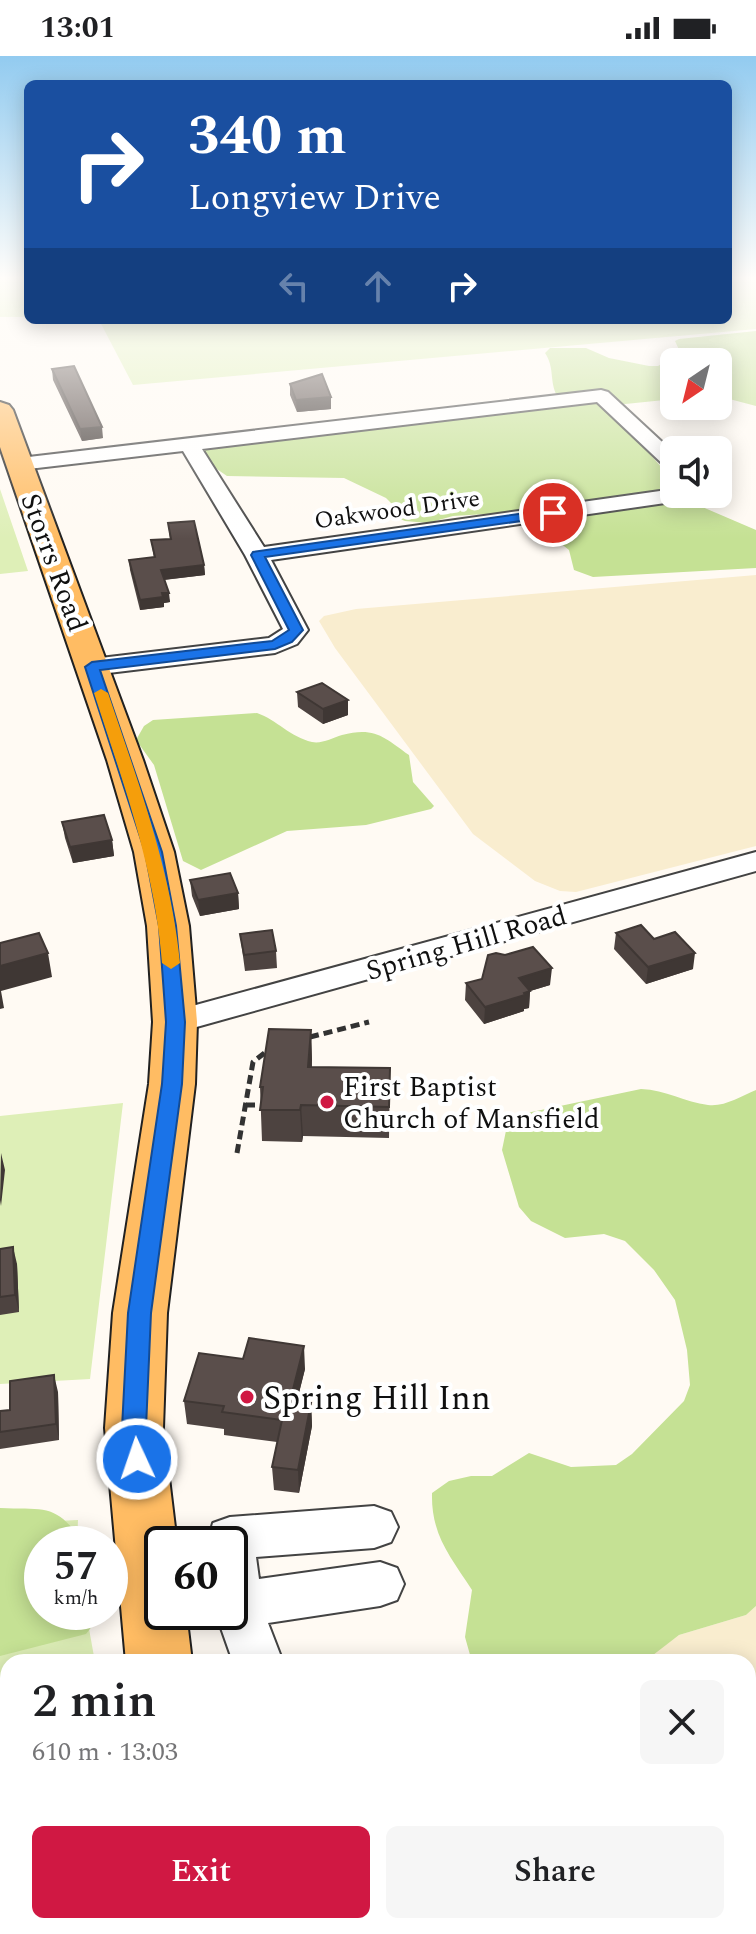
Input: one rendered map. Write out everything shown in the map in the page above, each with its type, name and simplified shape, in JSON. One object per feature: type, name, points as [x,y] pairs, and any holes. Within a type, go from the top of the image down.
[{"type":"main road","name":"Storrs Road","points":[[0,410],[154,852],[168,926],[175,1022],[172,1084],[140,1313],[134,1428],[164,1526]]},
{"type":"street","points":[[20,464],[601,396],[660,451]]},
{"type":"street","points":[[92,667],[275,645],[288,639],[296,630],[257,555],[188,443]]},
{"type":"street","name":"Oakwood Drive","points":[[257,555],[660,498]]},
{"type":"street","name":"Spring Hill Road","points":[[175,1022],[756,861]]},
{"type":"street","points":[[248,1537],[374,1527]]},
{"type":"street","points":[[248,1610],[380,1584]]},
{"type":"street","points":[[208,1630],[246,1654]]},
{"type":"path","points":[[298,1040],[369,1022]]},
{"type":"path","points":[[237,1153],[253,1062],[268,1050]]},
{"type":"path","points":[[246,1105],[264,1105]]},
{"type":"shaded area","points":[[756,575],[756,846],[576,892],[560,891],[535,881],[473,834],[335,648],[319,621],[324,616],[356,609]]},
{"type":"shaded area","points":[[756,1606],[756,1654],[652,1654],[679,1635],[746,1615]]},
{"type":"green space","points":[[122,364],[371,364],[133,385]]},
{"type":"green space","points":[[550,364],[660,365],[660,400],[606,406],[605,409],[633,434],[660,465],[660,508],[705,508],[756,530],[756,568],[593,577],[574,570],[569,550],[530,519],[486,514],[453,516],[428,523],[405,521],[390,515],[394,506],[386,498],[344,478],[227,476],[208,463],[203,446],[557,396]]},
{"type":"green space","points":[[732,364],[756,364],[756,406],[732,400]]},
{"type":"green space","points":[[0,489],[28,571],[0,574]]},
{"type":"green space","points":[[257,713],[312,742],[353,733],[379,735],[409,755],[413,782],[434,806],[366,825],[287,831],[201,870],[183,861],[154,765],[136,740],[144,726],[153,720]]},
{"type":"green space","points":[[641,1089],[714,1105],[727,1103],[756,1090],[756,1606],[746,1615],[679,1635],[654,1654],[470,1654],[465,1637],[472,1590],[449,1555],[435,1521],[432,1493],[449,1481],[471,1476],[492,1476],[529,1453],[571,1467],[616,1465],[632,1454],[684,1401],[690,1385],[687,1350],[675,1300],[654,1270],[625,1241],[604,1234],[565,1238],[531,1221],[519,1207],[502,1150],[508,1121],[522,1114]]},
{"type":"green space","points":[[123,1103],[90,1379],[0,1384],[0,1116]]},
{"type":"green space","points":[[0,1508],[49,1511],[70,1526],[24,1526],[24,1630],[89,1630],[86,1634],[0,1654]]},
{"type":"green space","points":[[78,1520],[78,1526],[24,1526],[24,1630],[89,1630],[94,1654],[0,1654],[0,1524]]},
{"type":"building","points":[[74,366],[102,427],[80,429],[52,369]]},
{"type":"building","points":[[322,374],[331,397],[296,400],[290,384]]},
{"type":"building","points":[[194,521],[204,565],[161,570],[169,593],[162,593],[163,597],[140,600],[129,560],[155,557],[151,540],[171,539],[168,523]]},
{"type":"building","points":[[322,683],[348,700],[323,709],[297,692]]},
{"type":"building","points":[[104,815],[112,840],[70,847],[62,822]]},
{"type":"building","points":[[230,873],[238,893],[198,900],[190,880]]},
{"type":"building","points":[[641,925],[654,939],[675,932],[695,953],[648,967],[616,933]]},
{"type":"building","points":[[272,930],[276,951],[244,955],[240,934]]},
{"type":"building","points":[[39,933],[48,953],[0,966],[0,943]]},
{"type":"building","points":[[533,947],[552,968],[519,978],[530,991],[525,995],[485,1007],[466,983],[482,979],[488,955],[505,955]]},
{"type":"building","points":[[269,1029],[311,1030],[308,1067],[390,1068],[389,1107],[301,1105],[300,1110],[260,1110],[263,1087],[260,1087]]},
{"type":"building","points":[[13,1247],[15,1295],[0,1297],[0,1249]]},
{"type":"building","points":[[249,1338],[304,1346],[290,1401],[311,1403],[298,1470],[272,1467],[282,1420],[222,1412],[224,1406],[184,1401],[199,1353],[243,1359]]},
{"type":"building","points":[[54,1375],[56,1424],[0,1432],[0,1411],[10,1410],[10,1381]]},
{"type":"slow traffic","points":[[101,693],[154,852],[168,926],[171,963]]},
{"type":"place","name":"First Baptist Church of Mansfield","points":[[327,1102]]},
{"type":"place","name":"Spring Hill Inn","points":[[247,1397]]},
{"type":"route","points":[[137,1459],[134,1428],[140,1313],[172,1084],[175,1022],[168,926],[154,852],[92,667],[275,645],[288,639],[296,630],[257,555],[553,513]]}]
